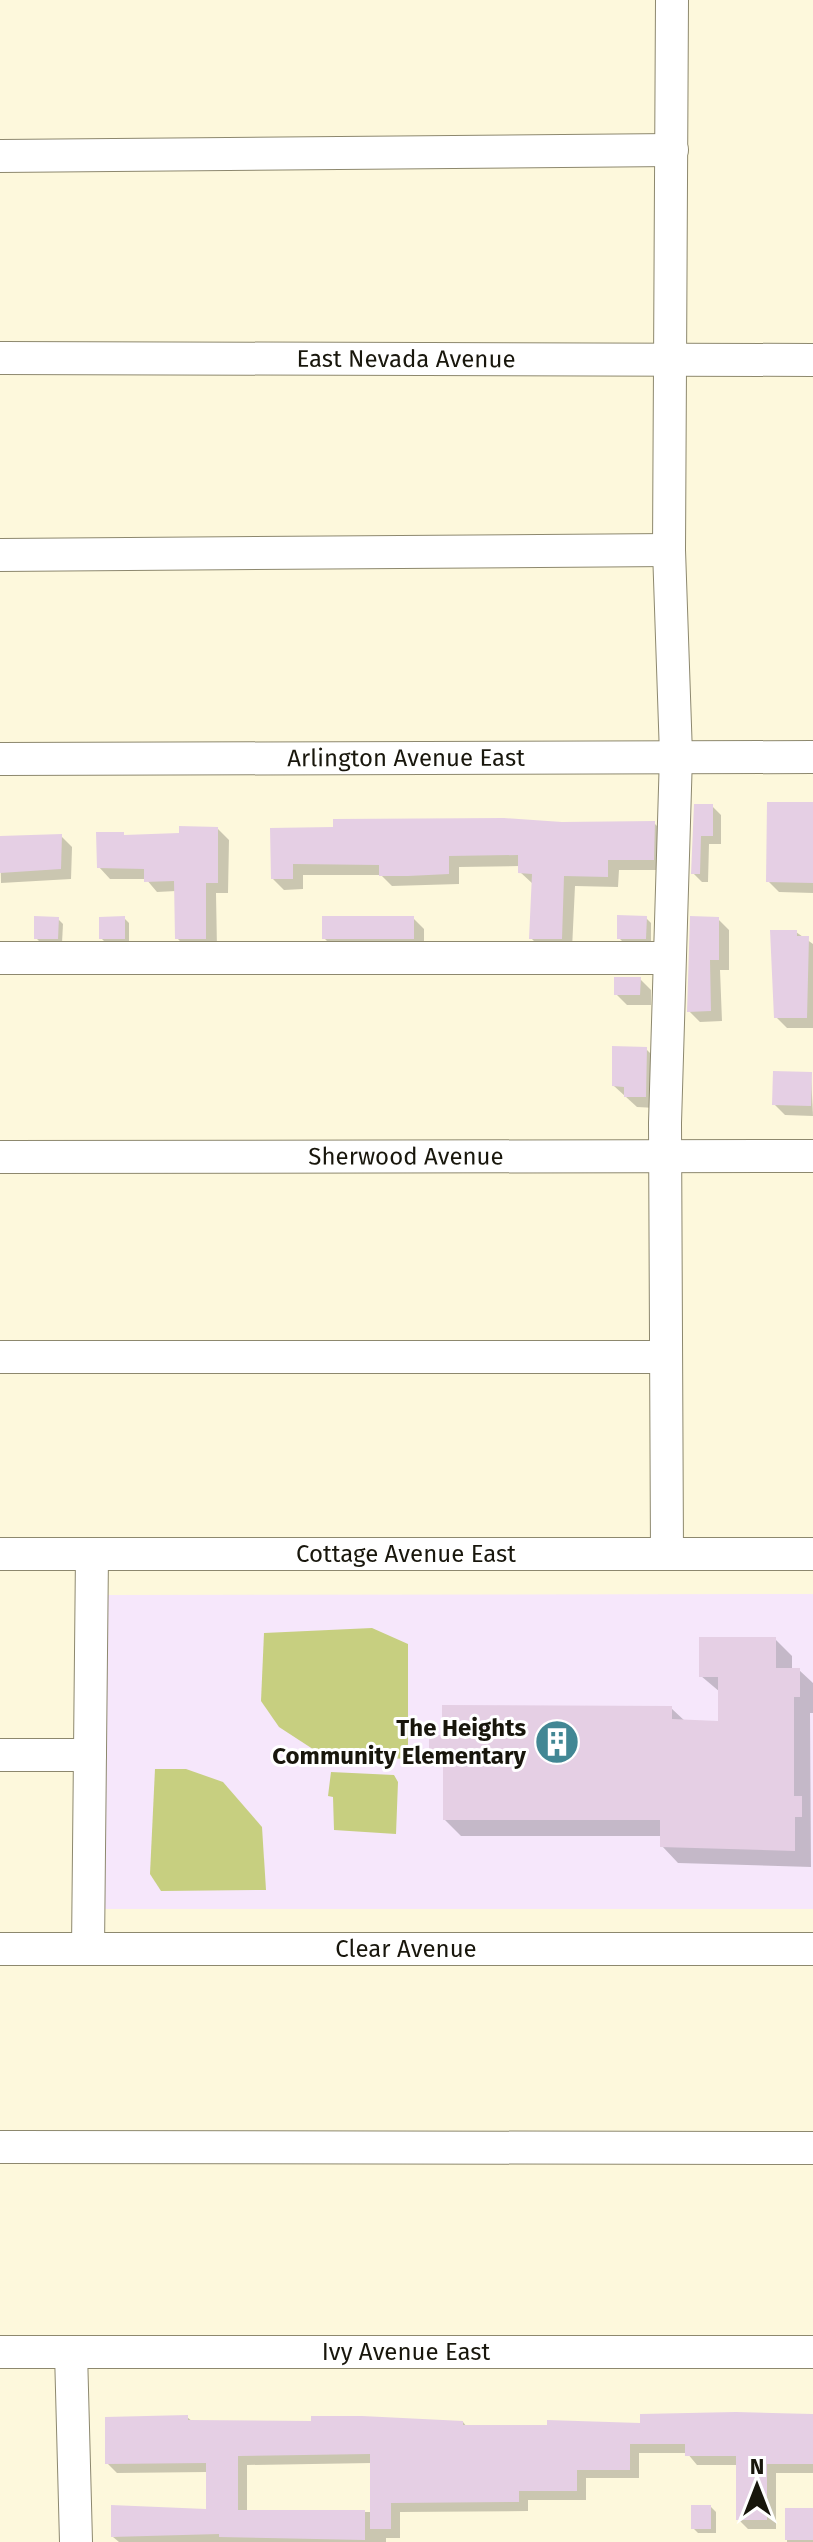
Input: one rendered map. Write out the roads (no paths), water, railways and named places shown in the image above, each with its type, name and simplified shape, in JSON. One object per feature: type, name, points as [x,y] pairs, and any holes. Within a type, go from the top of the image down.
[{"type":"street","points":[[667,1553],[665,1155],[676,755],[669,550],[672,0]]},
{"type":"street","points":[[0,156],[672,150]]},
{"type":"street","name":"East Nevada Avenue","points":[[0,358],[813,360]]},
{"type":"street","points":[[0,555],[669,550]]},
{"type":"street","name":"Arlington Avenue East","points":[[0,759],[813,757]]},
{"type":"street","points":[[0,958],[669,958]]},
{"type":"street","name":"Sherwood Avenue","points":[[0,1157],[813,1156]]},
{"type":"street","points":[[0,1357],[665,1357]]},
{"type":"street","name":"Cottage Avenue East","points":[[0,1554],[813,1554]]},
{"type":"street","points":[[88,1949],[92,1554]]},
{"type":"street","points":[[0,1755],[90,1755]]},
{"type":"street","name":"Clear Avenue","points":[[0,1949],[813,1949]]},
{"type":"street","points":[[0,2147],[813,2148]]},
{"type":"street","name":"Ivy Avenue East","points":[[0,2352],[813,2352]]},
{"type":"street","points":[[71,2352],[76,2542]]},
{"type":"place","name":"The Heights Community Elementary","points":[[557,1742]]}]
